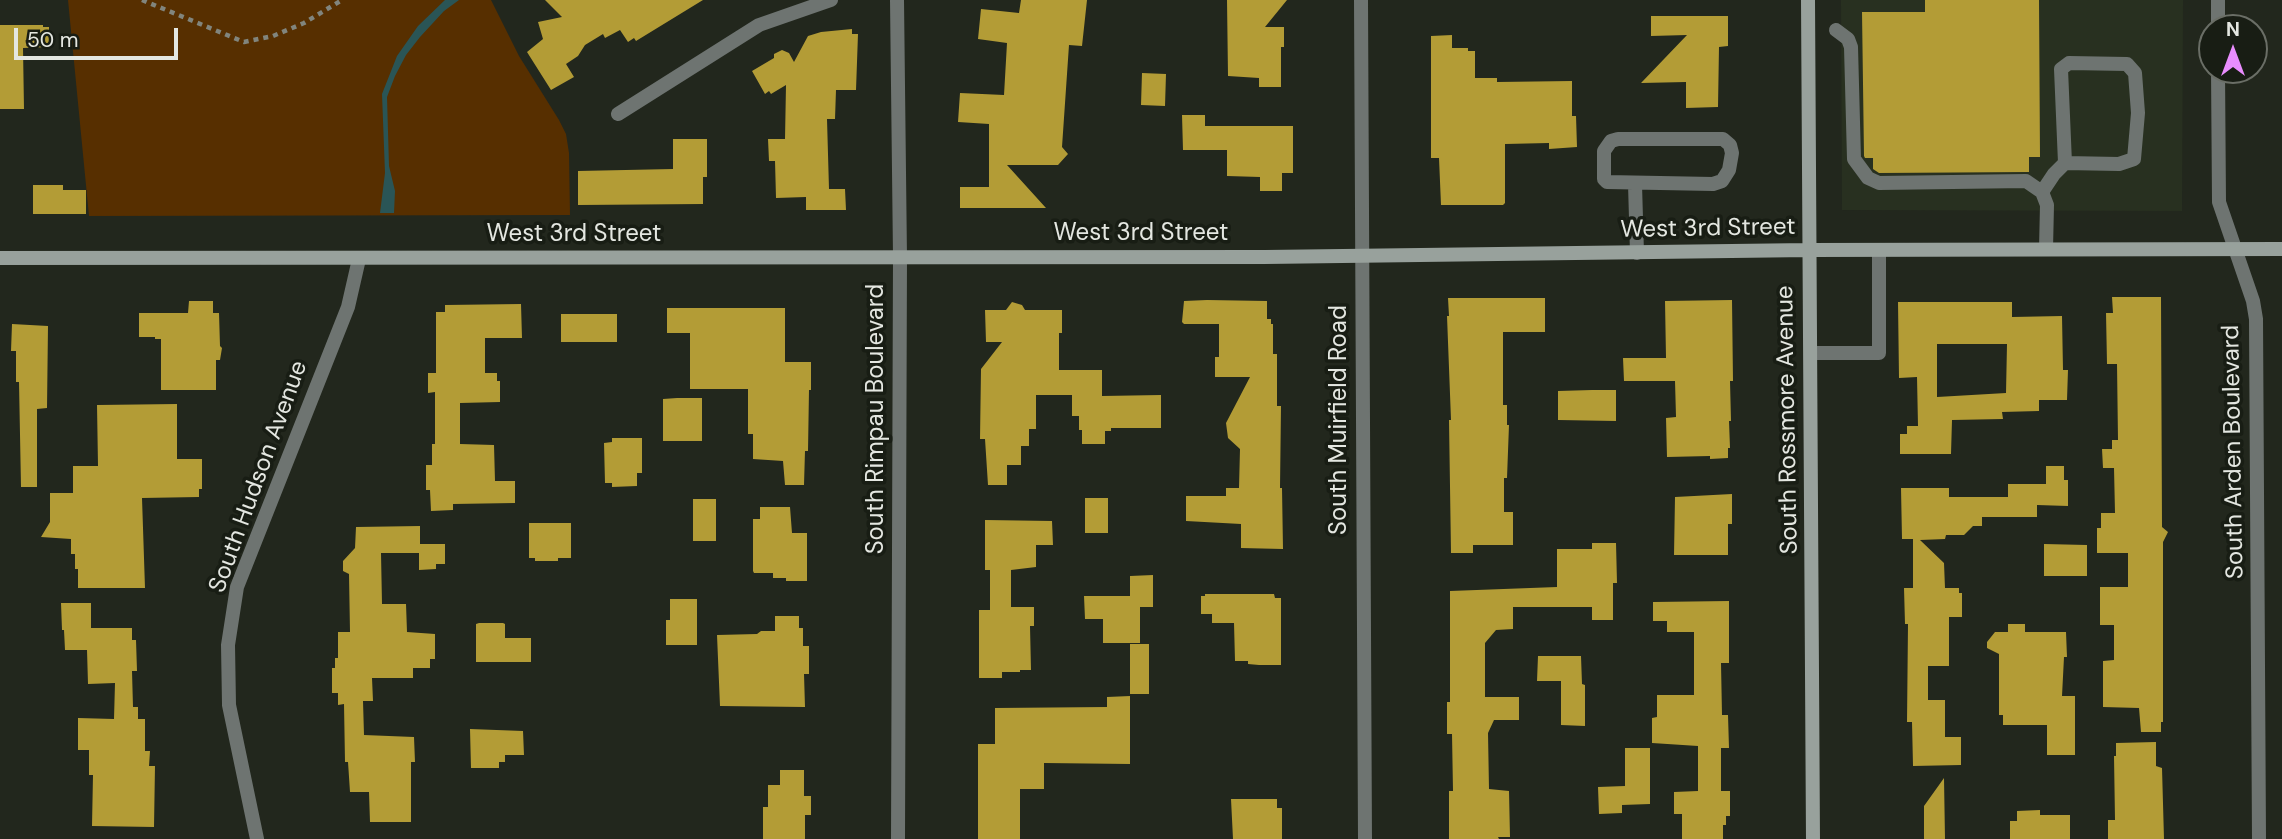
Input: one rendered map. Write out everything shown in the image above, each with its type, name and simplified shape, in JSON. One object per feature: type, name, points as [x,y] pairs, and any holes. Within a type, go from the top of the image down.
[{"type":"main road","name":"South Rossmore Avenue","points":[[1808,0],[1813,839]]},
{"type":"main road","name":"West 3rd Street","points":[[0,258],[1362,256],[1809,250],[2282,249]]},
{"type":"street","points":[[618,114],[759,25],[831,0]]},
{"type":"street","name":"South Rimpau Boulevard","points":[[897,0],[900,257],[898,839]]},
{"type":"street","name":"South Muirfield Road","points":[[1361,0],[1364,839]]},
{"type":"street","points":[[1836,30],[1848,39],[1851,47],[1854,159],[1868,178],[1879,183],[2026,181],[2042,191],[2047,205],[2046,249]]},
{"type":"street","points":[[2042,191],[2065,163],[2119,164],[2134,159],[2138,113],[2135,73],[2127,64],[2069,63],[2062,69],[2065,163]]},
{"type":"street","name":"South Arden Boulevard","points":[[2218,84],[2219,202],[2253,301],[2256,319],[2259,839]]},
{"type":"street","points":[[1723,139],[1730,145],[1732,153],[1729,170],[1722,181],[1713,184],[1635,184],[1614,184],[1604,179],[1604,151],[1611,141],[1723,139]]},
{"type":"street","points":[[1635,184],[1637,253]]},
{"type":"street","points":[[1811,353],[1879,353],[1879,250]]},
{"type":"street","name":"South Hudson Avenue","points":[[257,839],[229,705],[229,645],[237,587],[348,307],[359,258]]},
{"type":"path","points":[[142,0],[244,41],[273,36],[304,23],[342,0]]},
{"type":"shaded area","points":[[68,0],[491,0],[519,56],[566,134],[570,215],[89,216]]},
{"type":"shaded area","points":[[1841,0],[2183,0],[2182,211],[1842,210]]},
{"type":"water","points":[[445,0],[459,0],[444,11],[406,55],[387,97],[389,166],[395,191],[394,213],[380,213],[385,173],[382,94],[397,56],[418,26]]},
{"type":"building","points":[[545,0],[703,0],[636,41],[634,38],[628,42],[620,30],[605,38],[603,34],[585,45],[578,56],[566,64],[574,77],[551,90],[527,52],[543,39],[538,22],[562,17]]},
{"type":"building","points":[[1021,0],[1087,0],[1082,46],[1069,45],[1062,147],[1068,154],[1058,165],[1007,165],[1046,208],[960,208],[960,187],[989,187],[989,124],[958,122],[960,93],[1004,95],[1007,43],[978,39],[981,9],[1019,13]]},
{"type":"building","points":[[1227,0],[1287,0],[1265,27],[1284,27],[1281,87],[1259,87],[1259,78],[1228,76]]},
{"type":"building","points":[[1925,0],[2039,0],[2040,157],[2029,157],[2029,172],[1879,173],[1873,169],[1873,158],[1865,158],[1862,12],[1925,12]]},
{"type":"building","points":[[1651,16],[1728,16],[1728,46],[1719,47],[1718,107],[1686,108],[1686,82],[1641,83],[1687,35],[1651,36]]},
{"type":"building","points":[[0,25],[49,27],[49,47],[23,48],[24,109],[0,109]]},
{"type":"building","points":[[852,29],[852,34],[858,34],[856,90],[836,90],[835,119],[827,119],[829,189],[845,189],[846,210],[806,210],[806,197],[776,198],[775,161],[769,161],[768,139],[785,139],[786,85],[771,94],[769,91],[765,94],[752,71],[782,50],[789,53],[794,62],[808,36]]},
{"type":"building","points":[[1452,35],[1452,48],[1475,51],[1475,78],[1497,78],[1497,82],[1572,81],[1572,116],[1576,116],[1577,147],[1549,149],[1549,143],[1505,144],[1503,205],[1441,205],[1439,158],[1431,158],[1431,36]]},
{"type":"building","points":[[1142,73],[1166,74],[1165,106],[1141,105]]},
{"type":"building","points":[[1182,115],[1205,115],[1205,126],[1293,126],[1293,173],[1282,173],[1282,191],[1260,191],[1260,177],[1227,176],[1227,150],[1183,150]]},
{"type":"building","points":[[673,139],[707,139],[707,177],[703,177],[703,204],[578,205],[578,171],[673,169]]},
{"type":"building","points":[[33,185],[63,185],[63,190],[86,190],[86,214],[33,214]]},
{"type":"building","points":[[2112,297],[2161,297],[2162,527],[2168,532],[2163,542],[2161,732],[2141,732],[2139,708],[2103,707],[2103,661],[2114,660],[2114,625],[2100,625],[2100,587],[2128,587],[2128,553],[2097,553],[2097,528],[2101,528],[2101,513],[2115,513],[2114,468],[2103,468],[2102,449],[2112,449],[2112,440],[2118,440],[2117,364],[2107,364],[2106,313],[2113,313]]},
{"type":"building","points":[[1448,298],[1545,298],[1545,332],[1503,332],[1503,405],[1507,405],[1509,425],[1504,512],[1513,512],[1513,545],[1473,545],[1473,553],[1451,553]]},
{"type":"building","points":[[1732,300],[1733,381],[1730,381],[1728,458],[1667,457],[1666,418],[1676,417],[1675,381],[1624,381],[1623,358],[1666,358],[1665,301]]},
{"type":"building","points":[[189,301],[213,301],[213,313],[219,313],[222,348],[220,360],[216,360],[216,390],[161,390],[161,339],[139,337],[139,313],[188,313]]},
{"type":"building","points":[[1184,301],[1267,301],[1267,319],[1271,319],[1273,324],[1273,354],[1277,354],[1277,406],[1281,406],[1280,488],[1283,549],[1241,548],[1241,524],[1186,521],[1186,496],[1226,496],[1226,488],[1239,488],[1240,449],[1228,438],[1226,423],[1250,377],[1215,377],[1215,357],[1219,357],[1219,324],[1182,322]]},
{"type":"building","points":[[1012,302],[1022,305],[1025,310],[1062,310],[1059,370],[1102,370],[1102,396],[1161,395],[1161,428],[1111,428],[1111,431],[1105,431],[1105,444],[1082,444],[1079,416],[1072,416],[1072,395],[1036,395],[1036,429],[1029,429],[1029,446],[1021,446],[1021,465],[1007,465],[1007,485],[988,485],[985,439],[980,439],[981,369],[1002,342],[986,342],[985,310],[1006,310]]},
{"type":"building","points":[[1898,302],[2012,302],[2012,317],[2062,316],[2063,370],[2068,370],[2067,400],[2039,400],[2039,411],[2002,412],[2003,419],[1952,420],[1951,454],[1900,454],[1900,434],[1907,434],[1907,426],[1918,426],[1917,377],[1899,378]],"holes":[[[1937,344],[2007,344],[2006,393],[1937,397]]]},
{"type":"building","points":[[521,304],[522,338],[485,338],[485,373],[497,373],[497,381],[500,381],[500,402],[460,403],[460,444],[494,445],[495,481],[515,481],[515,503],[453,504],[453,510],[431,511],[430,490],[426,490],[426,465],[432,465],[432,444],[435,444],[435,392],[428,393],[428,373],[436,373],[436,312],[445,312],[445,305]]},
{"type":"building","points":[[667,308],[785,308],[785,362],[811,362],[804,485],[785,485],[783,461],[753,459],[753,434],[748,434],[748,389],[690,389],[690,333],[667,333]]},
{"type":"building","points":[[561,314],[617,314],[617,342],[561,342]]},
{"type":"building","points":[[12,324],[48,326],[47,408],[37,409],[37,487],[21,487],[19,382],[16,382],[16,351],[11,351]]},
{"type":"building","points":[[1616,390],[1616,421],[1558,420],[1558,391]]},
{"type":"building","points":[[702,398],[702,441],[663,441],[663,399]]},
{"type":"building","points":[[177,404],[177,459],[202,459],[202,489],[199,489],[199,497],[142,498],[145,588],[78,588],[78,569],[75,569],[75,554],[71,554],[71,539],[41,537],[50,522],[50,493],[73,493],[73,466],[98,466],[97,405]]},
{"type":"building","points":[[612,438],[642,438],[642,473],[637,473],[637,486],[612,487],[612,483],[605,483],[604,443],[612,442]]},
{"type":"building","points":[[2046,466],[2064,466],[2064,480],[2068,480],[2068,506],[2037,505],[2037,517],[1982,517],[1982,526],[1973,526],[1964,535],[1920,540],[1944,563],[1945,588],[1959,588],[1959,593],[1962,593],[1962,617],[1949,617],[1949,666],[1928,666],[1928,700],[1945,700],[1945,737],[1961,737],[1961,765],[1913,766],[1912,722],[1907,722],[1908,624],[1905,624],[1904,588],[1913,588],[1913,539],[1902,539],[1901,488],[1949,488],[1949,497],[2008,497],[2008,484],[2046,484]]},
{"type":"building","points":[[1732,494],[1728,555],[1674,555],[1675,497]]},
{"type":"building","points":[[1085,498],[1108,498],[1108,533],[1085,533]]},
{"type":"building","points":[[693,499],[716,499],[716,541],[693,541]]},
{"type":"building","points":[[760,507],[790,507],[792,533],[807,533],[807,581],[786,581],[786,578],[773,578],[773,573],[754,573],[753,519],[760,519]]},
{"type":"building","points":[[985,520],[1052,521],[1053,545],[1036,545],[1036,567],[1011,570],[1011,607],[1034,607],[1034,626],[1030,626],[1031,670],[1002,672],[1002,678],[979,678],[979,610],[990,610],[990,570],[985,570]]},
{"type":"building","points":[[529,523],[571,523],[571,558],[535,561],[535,558],[529,558]]},
{"type":"building","points":[[420,526],[420,544],[445,544],[445,564],[436,564],[436,569],[419,570],[419,553],[381,553],[382,604],[406,604],[407,632],[435,634],[435,659],[430,659],[430,668],[413,668],[413,678],[372,678],[373,701],[363,701],[364,735],[414,737],[415,762],[411,762],[411,822],[370,822],[369,792],[350,792],[348,762],[345,762],[344,704],[338,705],[338,693],[332,693],[332,668],[335,668],[335,658],[338,658],[338,632],[350,632],[349,574],[343,571],[343,561],[355,548],[356,527]]},
{"type":"building","points":[[1592,543],[1616,543],[1617,583],[1613,583],[1613,620],[1592,620],[1592,607],[1513,607],[1513,629],[1496,630],[1485,643],[1485,697],[1519,697],[1519,720],[1494,720],[1488,733],[1489,789],[1509,791],[1510,837],[1449,839],[1449,791],[1453,791],[1452,734],[1447,734],[1447,702],[1450,702],[1450,591],[1557,587],[1557,549],[1592,549]]},
{"type":"building","points":[[2044,544],[2087,545],[2087,576],[2044,576]]},
{"type":"building","points":[[1153,575],[1153,607],[1140,607],[1140,643],[1103,643],[1103,619],[1085,619],[1084,596],[1130,596],[1130,576]]},
{"type":"building","points":[[1274,594],[1275,598],[1281,598],[1281,665],[1235,661],[1234,623],[1212,623],[1212,614],[1201,614],[1201,596]]},
{"type":"building","points":[[670,599],[697,599],[697,645],[666,645],[666,620],[670,620]]},
{"type":"building","points":[[1729,601],[1729,663],[1721,663],[1722,715],[1728,715],[1729,748],[1721,748],[1721,791],[1730,791],[1730,816],[1726,816],[1726,825],[1723,825],[1723,839],[1682,839],[1682,814],[1674,814],[1674,792],[1698,791],[1698,746],[1652,743],[1652,718],[1657,717],[1657,695],[1694,695],[1694,632],[1667,632],[1667,621],[1653,621],[1653,602]]},
{"type":"building","points":[[61,603],[91,603],[91,628],[132,628],[132,640],[136,640],[137,671],[132,671],[133,707],[138,707],[138,719],[145,719],[145,751],[150,751],[149,766],[155,766],[154,827],[92,826],[93,775],[89,775],[89,750],[78,750],[78,718],[114,719],[115,683],[88,684],[87,650],[65,650]]},
{"type":"building","points":[[775,616],[799,616],[799,628],[803,628],[803,646],[809,646],[809,674],[804,674],[805,707],[720,706],[717,635],[775,631]]},
{"type":"building","points":[[476,624],[505,624],[505,638],[531,638],[531,662],[476,662]]},
{"type":"building","points":[[2008,624],[2025,624],[2025,632],[2066,632],[2067,657],[2064,657],[2062,696],[2075,696],[2075,755],[2047,755],[2047,725],[2003,725],[2003,715],[1999,715],[1999,654],[1987,648],[1987,642],[1995,632],[2008,632]]},
{"type":"building","points":[[1130,644],[1149,644],[1149,694],[1130,694]]},
{"type":"building","points":[[1538,656],[1581,656],[1582,684],[1585,685],[1585,726],[1561,725],[1561,681],[1537,681]]},
{"type":"building","points":[[1130,696],[1130,764],[1044,763],[1044,789],[1020,789],[1020,839],[978,839],[978,744],[995,744],[995,708],[1107,707],[1107,697]]},
{"type":"building","points":[[470,729],[523,731],[524,755],[505,755],[505,762],[499,762],[499,768],[471,768]]},
{"type":"building","points":[[2156,742],[2156,766],[2162,768],[2164,839],[2108,839],[2108,820],[2115,820],[2116,743]]},
{"type":"building","points":[[1625,748],[1650,748],[1650,804],[1622,805],[1622,813],[1599,814],[1598,787],[1625,786]]},
{"type":"building","points":[[780,770],[804,770],[804,796],[811,796],[811,815],[805,815],[805,839],[763,839],[763,807],[768,807],[768,785],[780,785]]},
{"type":"building","points":[[1944,778],[1945,839],[1924,839],[1924,806]]},
{"type":"building","points":[[1231,799],[1277,799],[1277,808],[1282,808],[1282,839],[1233,839]]},
{"type":"building","points":[[2040,810],[2040,815],[2070,815],[2070,839],[2010,839],[2010,821],[2017,821],[2017,811]]}]
